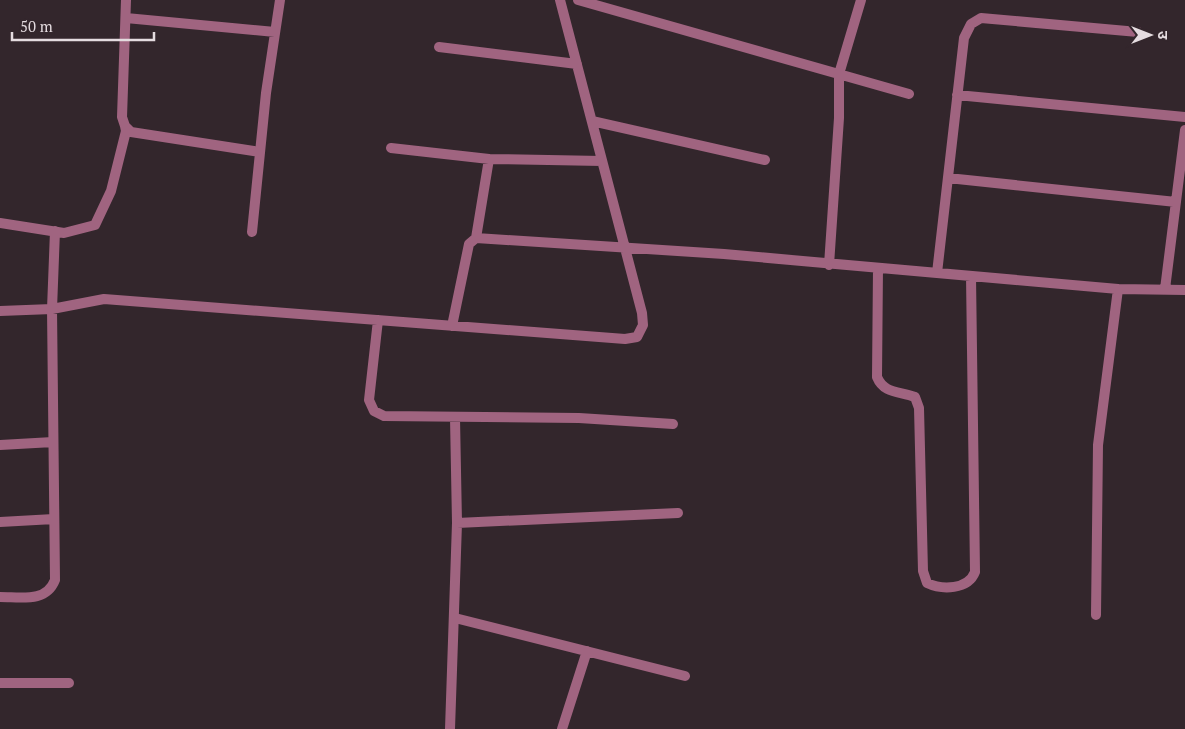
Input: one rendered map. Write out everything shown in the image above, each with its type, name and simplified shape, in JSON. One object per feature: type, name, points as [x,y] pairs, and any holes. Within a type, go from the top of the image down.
[{"type":"street","points":[[0,223],[64,233],[95,225],[111,191],[126,131],[122,117],[126,0]]},
{"type":"street","points":[[252,232],[260,152],[280,0]]},
{"type":"street","points":[[0,311],[52,309],[104,299],[625,339],[636,337],[643,325],[642,313],[560,0]]},
{"type":"street","points":[[578,0],[908,94]]},
{"type":"street","points":[[829,265],[839,118],[839,74],[861,0]]},
{"type":"street","points":[[126,18],[275,32]]},
{"type":"street","points":[[937,273],[964,38],[971,24],[982,18],[1138,32]]},
{"type":"street","points":[[439,47],[577,64]]},
{"type":"street","points":[[957,95],[1185,117]]},
{"type":"street","points":[[592,121],[766,160]]},
{"type":"street","points":[[125,126],[131,132],[260,152]]},
{"type":"street","points":[[1165,289],[1185,130]]},
{"type":"street","points":[[391,148],[489,159],[602,161]]},
{"type":"street","points":[[452,326],[469,244],[476,238],[489,159]]},
{"type":"street","points":[[948,178],[1176,202]]},
{"type":"street","points":[[0,597],[38,596],[51,590],[55,580],[52,309],[55,231]]},
{"type":"street","points":[[476,238],[624,246],[1118,289],[1185,290]]},
{"type":"street","points":[[878,268],[877,377],[881,386],[889,391],[915,398],[919,408],[923,571],[927,583],[935,587],[963,586],[972,581],[975,572],[971,276]]},
{"type":"street","points":[[1096,616],[1098,445],[1118,289]]},
{"type":"street","points":[[378,320],[369,400],[374,411],[384,416],[579,418],[673,424]]},
{"type":"street","points":[[451,729],[457,523],[455,418]]},
{"type":"street","points":[[0,445],[53,442]]},
{"type":"street","points":[[457,523],[678,512]]},
{"type":"street","points":[[0,522],[54,519]]},
{"type":"street","points":[[455,618],[685,676]]},
{"type":"street","points":[[562,729],[586,651]]},
{"type":"street","points":[[0,683],[69,683]]}]
